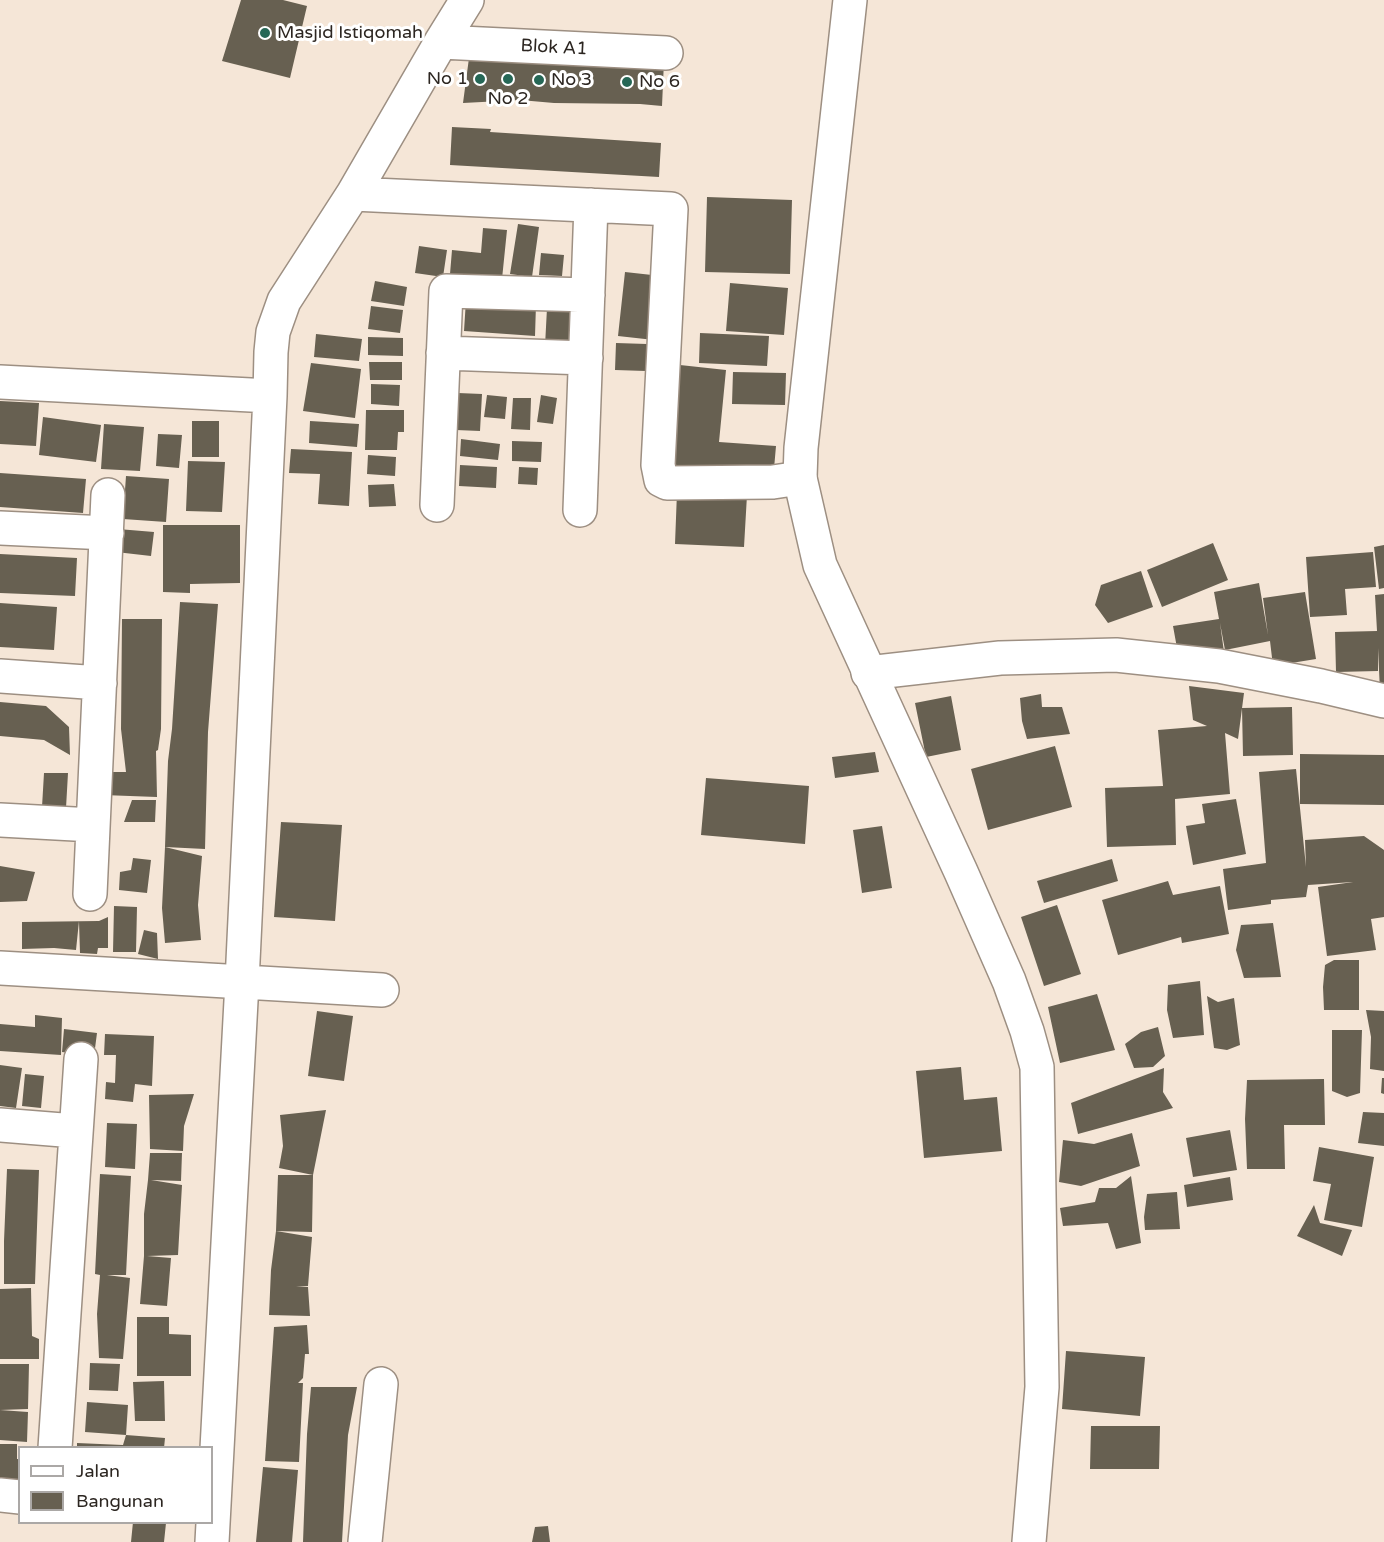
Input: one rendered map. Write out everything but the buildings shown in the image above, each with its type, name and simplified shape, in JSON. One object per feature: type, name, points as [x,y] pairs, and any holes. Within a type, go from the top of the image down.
[{"type":"street","points":[[213,1523],[273,332],[284,301],[353,194],[467,0]]},
{"type":"street","points":[[850,0],[802,436],[800,478],[820,565],[1009,981],[1037,1067],[1042,1387],[1029,1542]]},
{"type":"street","name":"Blok A1","points":[[441,42],[666,53]]},
{"type":"street","points":[[353,194],[670,209],[658,465],[661,480],[667,483],[773,482],[800,478]]},
{"type":"street","points":[[580,510],[591,205]]},
{"type":"street","points":[[437,505],[446,291],[588,295]]},
{"type":"street","points":[[443,353],[586,358]]},
{"type":"street","points":[[0,382],[270,396]]},
{"type":"street","points":[[90,894],[108,495]]},
{"type":"street","points":[[0,528],[107,533]]},
{"type":"street","points":[[868,673],[1000,658],[1116,655],[1219,666],[1384,701]]},
{"type":"street","points":[[0,676],[100,683]]},
{"type":"street","points":[[0,820],[93,825]]},
{"type":"street","points":[[0,968],[382,990]]},
{"type":"street","points":[[55,1446],[81,1059]]},
{"type":"street","points":[[0,1125],[75,1131]]},
{"type":"street","points":[[365,1542],[381,1384]]},
{"type":"street","points":[[0,1495],[18,1497]]},
{"type":"street","points":[[212,1542],[213,1524]]},
{"type":"place","name":"Masjid Istiqomah","points":[[265,33]]},
{"type":"place","name":"No 1","points":[[480,79]]},
{"type":"place","name":"No 2","points":[[508,79]]},
{"type":"place","name":"No 3","points":[[539,80]]},
{"type":"place","name":"No 6","points":[[627,82]]}]
